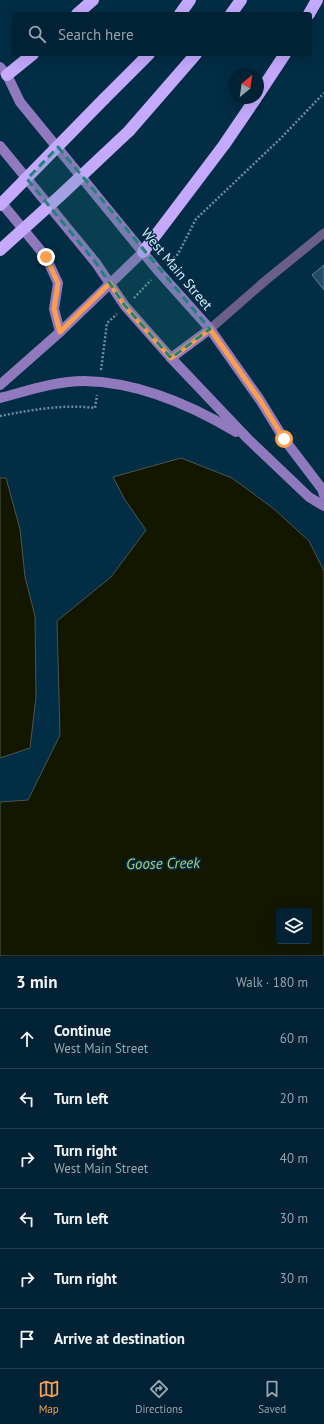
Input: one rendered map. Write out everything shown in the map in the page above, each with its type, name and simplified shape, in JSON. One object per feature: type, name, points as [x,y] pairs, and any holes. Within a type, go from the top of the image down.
[{"type":"highway","points":[[79,12],[93,0]]},
{"type":"highway","points":[[181,12],[190,0]]},
{"type":"highway","points":[[232,12],[241,0]]},
{"type":"highway","points":[[310,12],[318,0]]},
{"type":"highway","points":[[2,75],[31,56]]},
{"type":"highway","points":[[0,205],[147,56]]},
{"type":"highway","points":[[0,250],[61,195],[129,130],[194,56]]},
{"type":"highway","points":[[264,86],[284,56]]},
{"type":"highway","points":[[143,252],[224,145],[252,104]]},
{"type":"main road","name":"West Main Street","points":[[2,75],[20,102],[143,252],[210,329],[260,400],[284,439],[322,489],[324,495]]},
{"type":"main road","points":[[0,146],[96,263],[125,306],[171,358],[248,440],[309,497],[324,506]]},
{"type":"main road","points":[[0,200],[46,257],[58,283],[54,309],[60,332]]},
{"type":"main road","points":[[0,385],[60,332],[143,252]]},
{"type":"main road","points":[[171,358],[210,329]]},
{"type":"main road","points":[[0,398],[49,385],[83,381],[129,386],[183,404],[209,416],[248,440]]},
{"type":"lane","points":[[210,329],[265,281],[324,233]]},
{"type":"highlighted area","points":[[58,147],[210,329],[171,358],[125,306],[96,263],[27,179]]},
{"type":"water","name":"Goose Creek","points":[[181,458],[232,478],[274,509],[309,541],[324,571],[324,956],[0,956],[0,802],[28,800],[60,735],[57,621],[111,577],[146,530],[125,500],[113,477]]},
{"type":"water","points":[[0,478],[6,478],[20,529],[25,577],[35,616],[36,697],[30,748],[0,758]]},
{"type":"building","points":[[324,265],[324,290],[312,275]]},
{"type":"route","points":[[46,257],[58,283],[54,309],[60,332],[110,283],[125,306],[171,358],[210,329],[260,400],[284,439]]}]
